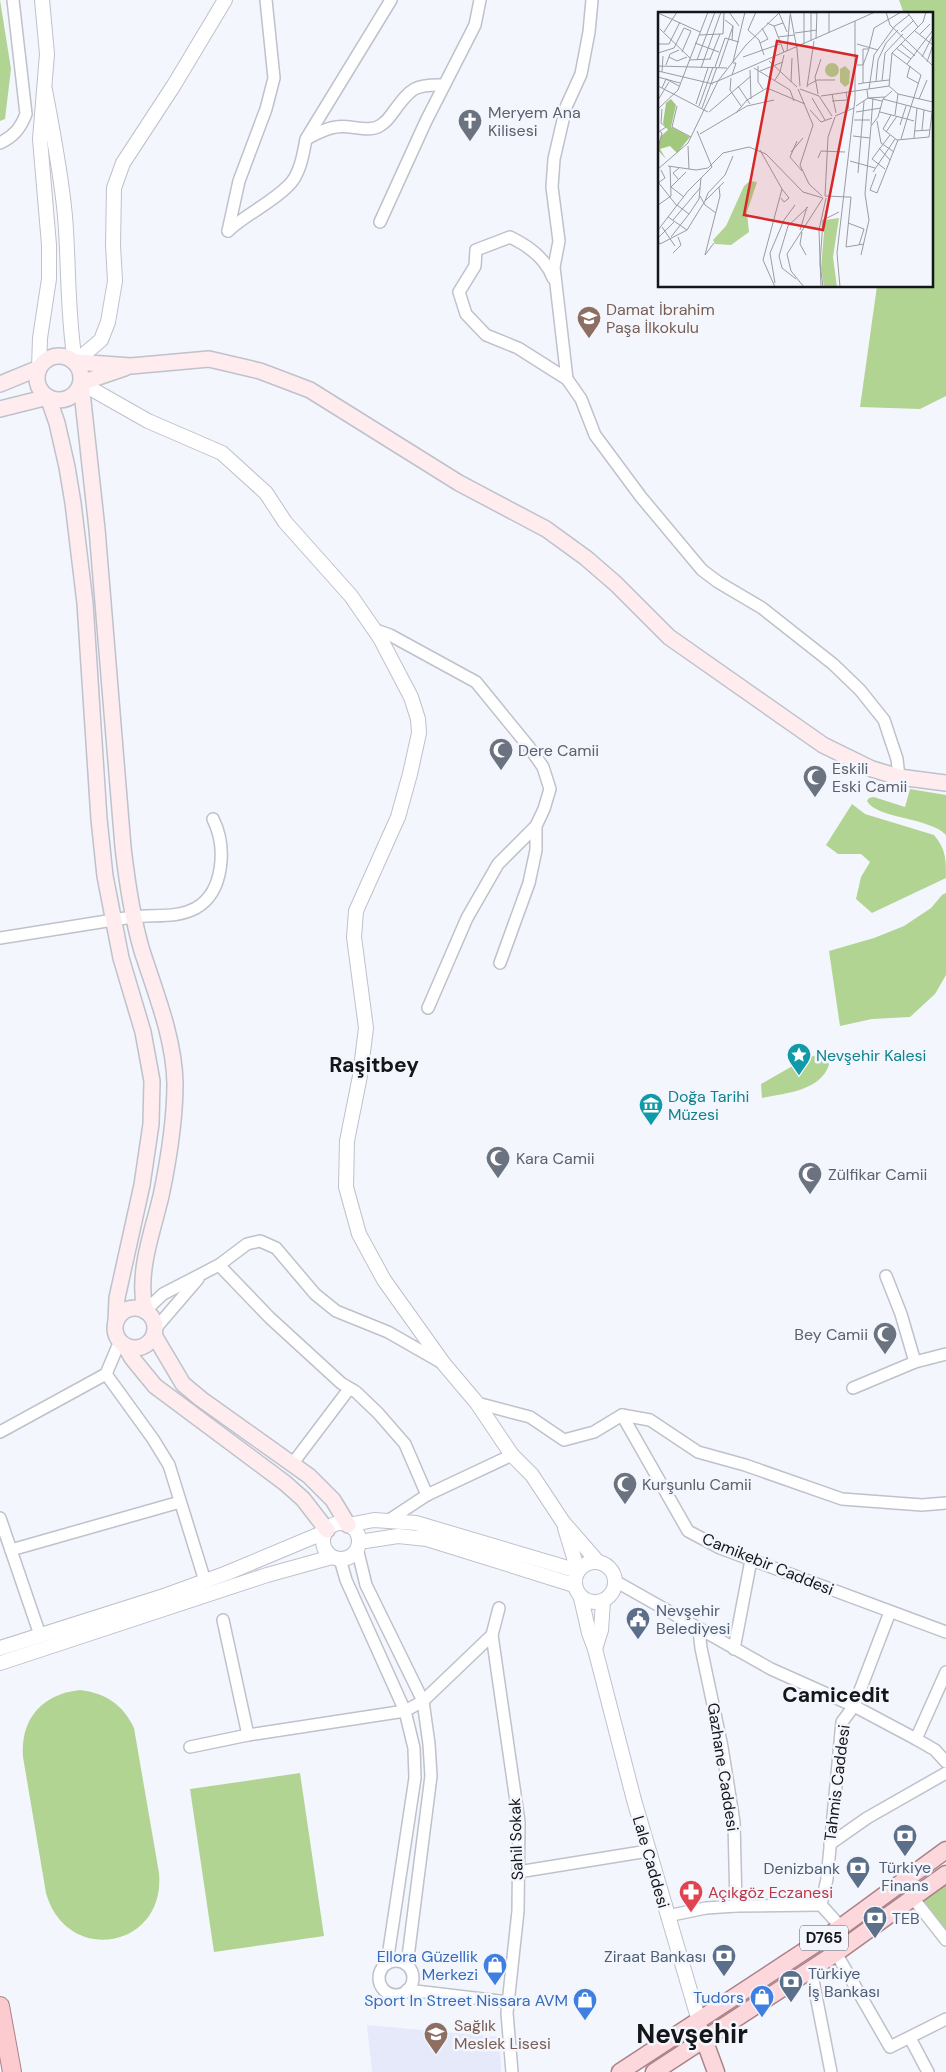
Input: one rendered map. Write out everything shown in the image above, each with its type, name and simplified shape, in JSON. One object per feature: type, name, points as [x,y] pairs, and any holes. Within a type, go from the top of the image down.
[{"type":"highway","points":[[0,2006],[12,2072]]},
{"type":"main road","points":[[0,384],[39,368],[46,360],[55,356],[66,356],[75,362],[81,372],[101,574],[123,847],[134,917],[170,1045],[175,1082],[174,1128],[161,1194],[142,1270],[141,1286],[145,1310],[154,1322],[154,1332],[149,1342],[142,1347],[134,1348],[122,1343]]},
{"type":"main road","points":[[75,362],[131,366],[209,359],[260,371],[310,390],[459,483],[546,529],[586,558],[616,584],[670,638],[823,745],[872,769],[898,777],[946,783]]},
{"type":"main road","points":[[39,368],[37,381],[43,393],[48,397],[61,400],[68,399],[78,390],[81,384],[131,366]]},
{"type":"main road","points":[[0,409],[48,397]]},
{"type":"main road","points":[[48,397],[59,432],[73,503],[84,603],[105,876],[121,958],[144,1032],[152,1081],[151,1124],[142,1185],[117,1298],[115,1328],[132,1358],[155,1386],[285,1483],[303,1500],[326,1531]]},
{"type":"main road","points":[[116,1321],[125,1310],[139,1308],[145,1310]]},
{"type":"main road","points":[[154,1332],[183,1384],[309,1476],[333,1500],[348,1525]]},
{"type":"main road","name":"D765","points":[[620,2072],[841,1927],[946,1850]]},
{"type":"main road","name":"D765","points":[[654,2072],[811,1970],[946,1874]]},
{"type":"main road","name":"Lale Caddesi","points":[[698,2022],[716,2072]]},
{"type":"street","points":[[0,144],[14,136],[26,114],[25,91],[13,0]]},
{"type":"street","points":[[39,368],[40,338],[49,270],[50,245],[40,139],[47,54],[42,0]]},
{"type":"street","points":[[75,362],[101,340],[108,322],[116,281],[113,245],[114,188],[123,163],[174,85],[225,0]]},
{"type":"street","points":[[266,0],[274,78],[266,109],[239,181],[228,231],[240,219],[267,203],[289,186],[302,160],[306,139],[344,80],[391,0]]},
{"type":"street","points":[[380,222],[444,85],[475,25],[480,0]]},
{"type":"street","points":[[567,379],[554,267],[559,241],[552,187],[554,159],[566,107],[581,74],[589,32],[592,0]]},
{"type":"street","points":[[306,139],[335,127],[352,126],[370,129],[380,127],[389,119],[405,96],[417,87],[444,85]]},
{"type":"street","points":[[25,91],[45,90]]},
{"type":"street","points":[[45,90],[58,159],[65,216],[70,322],[75,362]]},
{"type":"street","points":[[557,288],[550,269],[528,245],[510,238],[476,250],[474,266],[459,292],[466,314],[486,335],[518,348],[567,379],[581,399],[595,435],[642,497],[702,570],[718,582],[762,608],[833,664],[860,690],[884,720],[896,759],[898,777]]},
{"type":"street","points":[[81,384],[148,421],[222,454],[266,493],[285,522],[351,596],[373,629],[411,697],[418,719],[419,733],[398,817],[372,880],[356,911],[354,937],[366,1028],[360,1076],[347,1141],[346,1187],[359,1234],[384,1280],[444,1364],[477,1403],[512,1455],[532,1475],[563,1522],[598,1562],[611,1569],[615,1581],[613,1591],[609,1597],[595,1603],[581,1598],[576,1592],[574,1585],[578,1571],[583,1565],[598,1562]]},
{"type":"street","points":[[373,629],[390,635],[476,682],[530,747],[543,767],[550,789],[536,826],[498,864],[467,918],[428,1008]]},
{"type":"street","points":[[0,938],[113,922],[134,917],[179,915],[195,908],[210,898],[220,872],[220,847],[213,819]]},
{"type":"street","points":[[500,963],[529,883],[536,850],[536,826]]},
{"type":"street","points":[[145,1310],[163,1294],[219,1265],[247,1244],[260,1240],[276,1248],[316,1294],[336,1311],[388,1332],[444,1364]]},
{"type":"street","points":[[219,1265],[270,1318],[341,1383],[356,1392],[378,1413],[405,1444],[427,1495]]},
{"type":"street","points":[[154,1332],[202,1274]]},
{"type":"street","points":[[886,1276],[901,1314],[915,1362]]},
{"type":"street","points":[[0,1432],[106,1374],[122,1343]]},
{"type":"street","points":[[853,1388],[915,1362],[946,1354]]},
{"type":"street","points":[[106,1374],[153,1439],[169,1465],[205,1581]]},
{"type":"street","points":[[293,1463],[349,1389]]},
{"type":"street","points":[[477,1403],[530,1417],[564,1440],[594,1432],[622,1415],[650,1420],[698,1452],[745,1465],[842,1499],[922,1505],[946,1503]]},
{"type":"street","name":"Camikebir Caddesi","points":[[622,1415],[688,1531],[720,1548],[946,1632]]},
{"type":"street","points":[[389,1520],[427,1495],[512,1455]]},
{"type":"street","points":[[11,1550],[180,1502]]},
{"type":"street","points":[[0,1518],[40,1636]]},
{"type":"street","points":[[0,1648],[205,1581],[326,1531],[338,1523],[348,1525],[389,1520],[416,1523],[578,1571]]},
{"type":"street","points":[[563,1522],[578,1571]]},
{"type":"street","points":[[348,1525],[356,1532],[366,1585],[423,1701],[431,1776],[407,1965]]},
{"type":"street","points":[[326,1531],[323,1546],[336,1558],[346,1580],[405,1711],[414,1748],[415,1778],[388,1963]]},
{"type":"street","points":[[0,1662],[267,1576],[336,1558],[347,1558],[358,1545],[398,1536],[427,1539],[574,1585]]},
{"type":"street","points":[[734,1649],[751,1560]]},
{"type":"street","points":[[615,1581],[664,1611],[771,1669],[854,1706],[916,1739],[935,1750],[946,1762]]},
{"type":"street","name":"Lale Caddesi","points":[[581,1598],[589,1634],[596,1648],[648,1851],[698,2022]]},
{"type":"street","points":[[596,1648],[601,1630],[603,1601]]},
{"type":"street","name":"Sahil Sokak","points":[[499,1608],[492,1635],[519,1822],[518,1911],[507,2013],[512,2072]]},
{"type":"street","name":"Tahmis Caddesi","points":[[821,1905],[827,1879],[842,1722],[854,1706],[890,1612]]},
{"type":"street","points":[[223,1620],[248,1735]]},
{"type":"street","name":"Gazhane Caddesi","points":[[699,1630],[700,1648],[722,1747],[734,1822],[736,1906]]},
{"type":"street","points":[[190,1747],[248,1735],[405,1711],[423,1701],[492,1635]]},
{"type":"street","points":[[916,1739],[946,1672]]},
{"type":"street","points":[[830,1844],[867,1818],[946,1773]]},
{"type":"street","points":[[518,1872],[648,1851]]},
{"type":"street","points":[[913,1898],[946,1940]]},
{"type":"street","points":[[667,1916],[706,1908],[821,1905],[841,1927]]},
{"type":"street","points":[[836,1953],[890,2047],[946,2019]]},
{"type":"street","points":[[394,1961],[407,1965],[412,1971],[413,1978],[412,1985],[407,1990],[401,1994],[394,1995],[382,1988],[379,1974],[382,1968],[394,1961]]},
{"type":"street","points":[[811,1970],[831,2072]]},
{"type":"street","points":[[407,1990],[508,2002]]},
{"type":"street","points":[[910,2038],[928,2072]]},
{"type":"shaded area","name":"Sağlık Meslek Lisesi","points":[[367,2025],[500,2037],[501,2072],[372,2072]]},
{"type":"green space","points":[[0,0],[11,69],[5,119],[0,121]]},
{"type":"green space","points":[[899,0],[946,0],[946,396],[920,409],[860,407],[877,288],[934,288],[934,12],[903,12]]},
{"type":"green space","points":[[910,789],[946,795],[946,835],[928,825],[881,811],[867,801],[869,798],[874,797],[905,807]]},
{"type":"green space","points":[[852,804],[865,814],[934,835],[941,845],[944,855],[946,878],[872,913],[856,899],[861,877],[870,862],[861,854],[838,854],[826,845]]},
{"type":"green space","points":[[946,893],[946,975],[935,994],[910,1017],[872,1019],[840,1026],[829,951],[874,938],[904,926],[931,908]]},
{"type":"green space","points":[[816,1055],[826,1057],[829,1065],[825,1074],[818,1080],[810,1086],[801,1089],[762,1098],[761,1084],[803,1060]]},
{"type":"green space","points":[[80,1690],[106,1697],[125,1713],[134,1728],[159,1873],[157,1899],[147,1918],[132,1932],[113,1939],[92,1939],[73,1931],[57,1916],[46,1893],[23,1757],[25,1731],[36,1711],[44,1703],[55,1697],[67,1692]]},
{"type":"green space","points":[[300,1773],[324,1936],[214,1952],[190,1789]]},
{"type":"green space","points":[[946,1881],[946,1932],[917,1900]]},
{"type":"place","name":"Meryem Ana Kilisesi","points":[[470,142]]},
{"type":"place","name":"Damat İbrahim Paşa İlkokulu","points":[[589,339]]},
{"type":"place","name":"Dere Camii","points":[[501,771]]},
{"type":"place","name":"Eskili Eski Camii","points":[[815,798]]},
{"type":"place","name":"Nevşehir Kalesi","points":[[799,1076]]},
{"type":"place","name":"Doğa Tarihi Müzesi","points":[[651,1126]]},
{"type":"place","name":"Kara Camii","points":[[498,1179]]},
{"type":"place","name":"Zülfikar Camii","points":[[810,1195]]},
{"type":"place","name":"Bey Camii","points":[[885,1355]]},
{"type":"place","name":"Kurşunlu Camii","points":[[625,1505]]},
{"type":"place","name":"Nevşehir Belediyesi","points":[[638,1640]]},
{"type":"place","name":"Türkiye Finans","points":[[905,1857]]},
{"type":"place","name":"Denizbank","points":[[858,1889]]},
{"type":"place","name":"Açıkgöz Eczanesi","points":[[691,1913]]},
{"type":"place","name":"TEB","points":[[875,1939]]},
{"type":"place","name":"Ziraat Bankası","points":[[724,1977]]},
{"type":"place","name":"Ellora Güzellik Merkezi","points":[[495,1986]]},
{"type":"place","name":"Türkiye İş Bankası","points":[[791,2003]]},
{"type":"place","name":"Tudors","points":[[762,2018]]},
{"type":"place","name":"Sport In Street Nissara AVM","points":[[585,2021]]},
{"type":"place","name":"Sağlık Meslek Lisesi","points":[[436,2055]]},
{"type":"district","name":"Raşitbey","points":[[374,1065]]},
{"type":"district","name":"Camicedit","points":[[836,1695]]},
{"type":"district","name":"Nevşehir","points":[[692,2034]]}]
